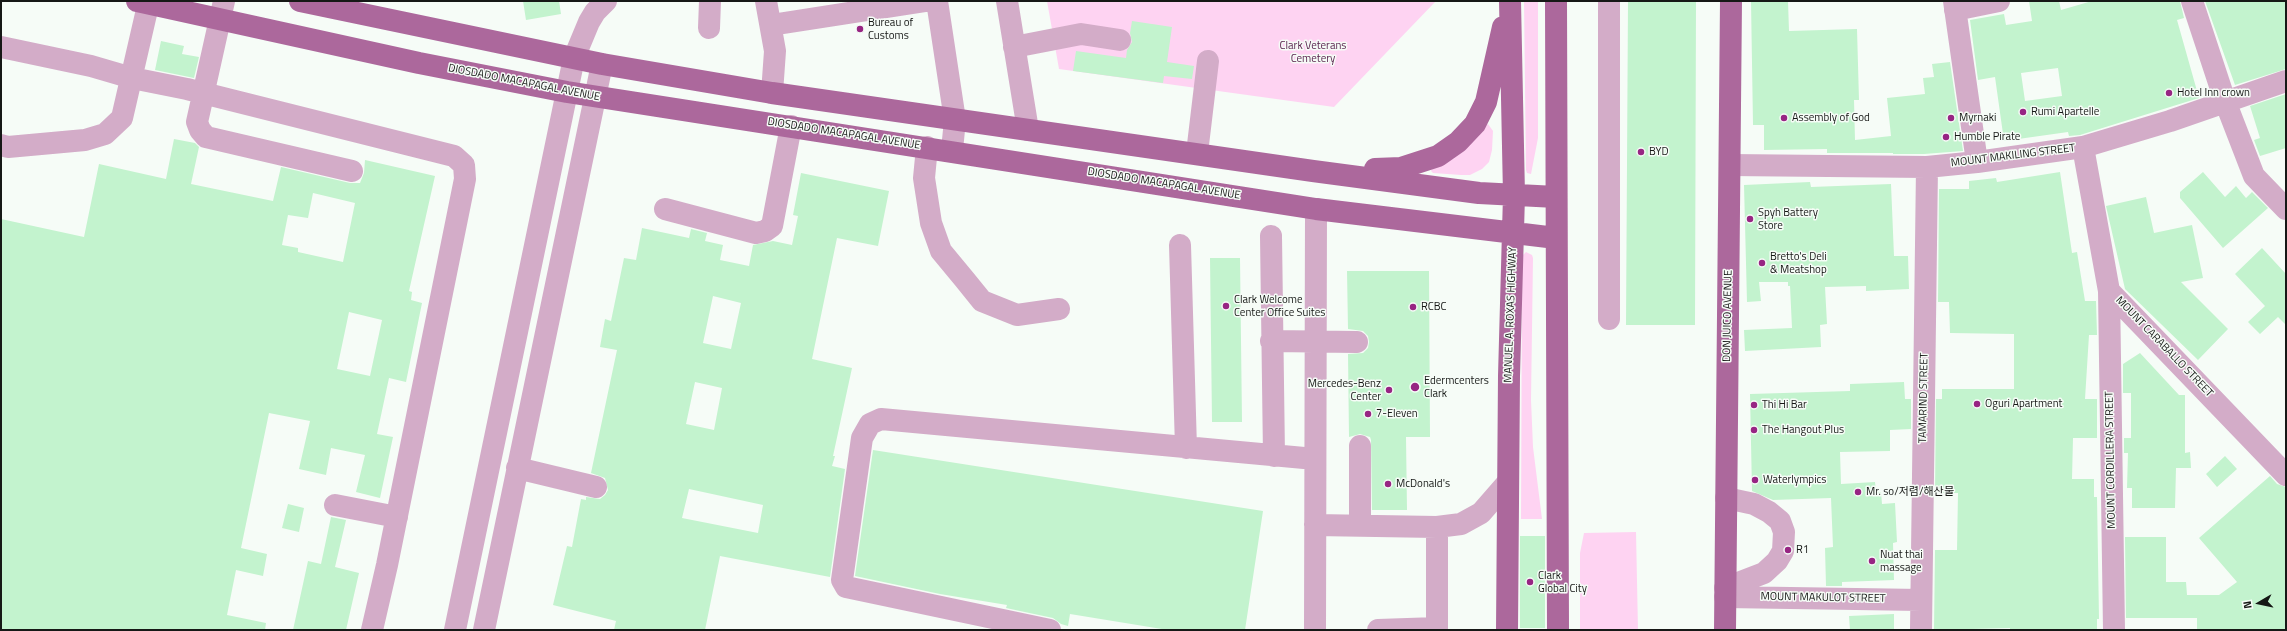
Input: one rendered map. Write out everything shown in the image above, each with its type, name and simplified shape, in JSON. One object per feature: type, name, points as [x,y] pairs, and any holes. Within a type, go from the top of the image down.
[{"type":"main road","points":[[300,1],[602,64],[772,93],[1314,171],[1479,193],[1556,197]]},
{"type":"main road","points":[[1314,171],[1401,168],[1438,156],[1458,142],[1475,124],[1486,102],[1510,1]]},
{"type":"main road","name":"MANUEL A. ROXAS HIGHWAY","points":[[1506,630],[1514,195],[1510,1]]},
{"type":"main road","points":[[1556,1],[1558,630]]},
{"type":"main road","name":"DON JUICO AVENUE","points":[[1725,630],[1731,1]]},
{"type":"main road","name":"DIOSDADO MACAPAGAL AVENUE","points":[[145,2],[222,10],[567,92],[952,150],[1316,208],[1513,234],[1556,238]]},
{"type":"street","points":[[455,630],[574,58],[589,22],[595,12],[606,1]]},
{"type":"street","points":[[709,28],[710,1]]},
{"type":"street","points":[[766,1],[775,51],[772,93]]},
{"type":"street","points":[[771,25],[926,1]]},
{"type":"street","points":[[937,1],[955,120],[952,150]]},
{"type":"street","points":[[1007,1],[1028,130]]},
{"type":"street","points":[[1609,1],[1609,319]]},
{"type":"street","points":[[1977,162],[1955,6],[1999,1]]},
{"type":"street","points":[[2192,1],[2225,101],[2254,176],[2286,209]]},
{"type":"street","points":[[1,145],[8,147],[85,140],[105,134],[122,118],[132,78],[145,2]]},
{"type":"street","points":[[222,10],[197,122],[200,130],[206,137],[352,171]]},
{"type":"street","points":[[1014,46],[1081,34],[1120,40]]},
{"type":"street","points":[[1,47],[91,66],[132,78],[454,156],[464,165],[465,179],[397,517],[372,630]]},
{"type":"street","points":[[1197,153],[1208,61]]},
{"type":"street","points":[[484,630],[602,64]]},
{"type":"street","name":"MOUNT MAKILING STREET","points":[[1730,165],[1927,167],[2083,148],[2170,121],[2286,81]]},
{"type":"street","points":[[665,209],[756,233],[765,231],[772,226],[791,126]]},
{"type":"street","points":[[927,147],[924,178],[931,223],[941,250],[982,301],[1017,315],[1059,309]]},
{"type":"street","name":"MOUNT CARABALLO STREET","points":[[2083,148],[2109,291],[2286,475]]},
{"type":"street","name":"TAMARIND STREET","points":[[1921,630],[1927,167]]},
{"type":"street","points":[[1315,630],[1316,208]]},
{"type":"street","points":[[1271,236],[1271,341],[1274,456]]},
{"type":"street","points":[[1180,246],[1186,448]]},
{"type":"street","name":"MOUNT CORDILLERA STREET","points":[[2109,291],[2114,630]]},
{"type":"street","points":[[1271,341],[1357,342]]},
{"type":"street","points":[[1050,630],[846,587],[842,580],[862,438],[870,424],[881,418],[1186,448],[1316,459]]},
{"type":"street","points":[[1360,446],[1360,525]]},
{"type":"street","points":[[518,468],[596,487]]},
{"type":"street","points":[[1315,524],[1437,527],[1461,524],[1474,518],[1508,482]]},
{"type":"street","points":[[1725,592],[1764,573],[1777,560],[1782,551],[1784,532],[1780,521],[1770,512],[1754,504],[1726,498]]},
{"type":"street","points":[[335,505],[397,517]]},
{"type":"street","points":[[1378,630],[1437,629],[1437,527]]},
{"type":"street","name":"MOUNT MAKULOT STREET","points":[[1725,592],[1921,600]]},
{"type":"green space","name":"Clark Veterans Cemetery","points":[[1047,1],[1436,1],[1334,107],[1059,69]]},
{"type":"green space","points":[[1524,1],[1538,1],[1538,138],[1531,174],[1527,173],[1526,170]]},
{"type":"green space","points":[[1488,124],[1493,131],[1492,150],[1489,162],[1482,169],[1470,175],[1433,173],[1431,171],[1432,168]]},
{"type":"green space","points":[[1526,252],[1532,255],[1533,258],[1531,400],[1533,447],[1542,519],[1521,519],[1522,256]]},
{"type":"green space","points":[[1636,532],[1638,630],[1580,630],[1580,553],[1584,533]]},
{"type":"building","points":[[523,1],[559,1],[561,14],[526,20]]},
{"type":"building","points":[[1628,1],[1696,1],[1695,325],[1626,325]]},
{"type":"building","points":[[1751,1],[1788,1],[1789,31],[1857,29],[1859,100],[1854,100],[1855,140],[1891,136],[1887,98],[1925,94],[1923,78],[1934,77],[1932,64],[1950,62],[1963,151],[1924,154],[1893,154],[1827,153],[1827,149],[1764,150],[1764,125],[1753,125]]},
{"type":"building","points":[[2029,1],[2059,1],[2061,10],[2092,1],[2180,1],[2184,18],[2177,20],[2199,98],[2080,135],[2069,136],[2068,132],[2004,141],[1995,77],[1978,80],[1970,20],[2004,14],[2006,25],[2032,21]],"holes":[[[2058,68],[2062,96],[2025,101],[2021,73]]]},
{"type":"building","points":[[2205,1],[2286,1],[2286,69],[2235,85]]},
{"type":"building","points":[[1132,21],[1172,27],[1167,62],[1194,66],[1192,79],[1164,76],[1163,83],[1073,71],[1076,51],[1126,58],[1127,50],[1132,42],[1130,33]]},
{"type":"building","points":[[161,41],[184,46],[182,54],[199,57],[194,78],[155,70]]},
{"type":"building","points":[[2286,94],[2286,148],[2260,156],[2254,140],[2260,138],[2250,106]]},
{"type":"building","points":[[174,139],[195,143],[199,147],[191,184],[273,201],[281,167],[350,183],[360,183],[364,173],[365,160],[435,176],[409,291],[412,292],[411,300],[422,303],[406,382],[389,378],[377,434],[393,437],[380,498],[356,492],[365,455],[331,448],[326,475],[299,469],[310,421],[269,413],[241,548],[267,554],[263,576],[236,570],[227,615],[266,623],[265,630],[1,630],[1,219],[84,237],[99,164],[166,179]],"holes":[[[313,193],[355,203],[343,262],[298,252],[298,248],[282,245],[288,215],[308,218]],[[349,312],[382,320],[370,376],[337,369]]]},
{"type":"building","points":[[2060,172],[2072,253],[2077,252],[2085,301],[2096,301],[2097,335],[2089,335],[2085,399],[2097,399],[2097,438],[2073,438],[2072,479],[2094,479],[2094,497],[2097,497],[2099,619],[2097,619],[2097,630],[2010,630],[2010,628],[1934,630],[1935,550],[1957,550],[1958,493],[1935,493],[1936,399],[1942,399],[1942,389],[2014,389],[2014,334],[1950,333],[1949,302],[1938,302],[1939,189],[1969,189],[1969,181],[1996,178],[1997,182]]},
{"type":"building","points":[[2203,172],[2225,197],[2236,186],[2246,198],[2252,192],[2268,208],[2223,248],[2180,198],[2180,192]]},
{"type":"building","points":[[801,173],[889,191],[878,246],[837,238],[812,359],[852,368],[833,456],[835,456],[832,466],[845,469],[830,577],[720,556],[705,630],[614,630],[616,621],[553,605],[567,546],[572,547],[581,499],[586,500],[586,497],[600,499],[608,490],[605,478],[591,473],[617,350],[600,347],[605,319],[611,321],[624,258],[636,260],[642,228],[689,238],[691,229],[707,233],[705,241],[723,245],[720,260],[749,266],[753,245],[773,241],[792,245],[798,216],[793,215]],"holes":[[[713,296],[741,303],[731,349],[703,343]],[[695,382],[722,388],[714,430],[686,424]],[[689,489],[763,505],[758,533],[682,518]]]},
{"type":"building","points":[[1810,182],[1811,187],[1891,184],[1894,256],[1908,256],[1909,289],[1866,291],[1866,286],[1825,287],[1827,324],[1820,325],[1821,347],[1745,351],[1744,330],[1792,328],[1790,286],[1788,286],[1788,282],[1759,282],[1761,301],[1747,302],[1744,185]]},
{"type":"building","points":[[2146,197],[2154,233],[2192,225],[2203,278],[2181,282],[2228,329],[2198,360],[2125,289],[2106,206]]},
{"type":"building","points":[[2262,248],[2286,274],[2286,325],[2278,317],[2260,334],[2248,322],[2265,306],[2235,274]]},
{"type":"building","name":"Clark Welcome Center Office Suites","points":[[1210,258],[1240,258],[1242,422],[1212,422]]},
{"type":"building","name":"Mercedes-Benz Center","points":[[1347,271],[1429,271],[1430,437],[1406,437],[1407,510],[1372,510],[1371,440],[1370,437],[1360,434],[1349,437],[1348,354],[1363,353],[1368,348],[1369,342],[1368,336],[1363,331],[1348,329]]},
{"type":"building","points":[[2140,353],[2179,395],[2185,395],[2185,453],[2190,452],[2191,468],[2176,468],[2175,508],[2132,508],[2132,488],[2127,488],[2128,453],[2124,453],[2124,438],[2131,438],[2131,393],[2123,393],[2123,364]]},
{"type":"building","points":[[1904,382],[1905,399],[1911,399],[1911,429],[1890,430],[1890,451],[1840,452],[1841,484],[1875,482],[1876,492],[1881,492],[1882,504],[1895,503],[1897,542],[1893,543],[1894,580],[1842,582],[1842,586],[1826,586],[1825,548],[1833,547],[1831,498],[1773,500],[1752,491],[1750,394],[1850,391],[1850,384]]},
{"type":"building","points":[[873,450],[1263,511],[1245,630],[1168,630],[1070,614],[1068,626],[1061,624],[1053,618],[1006,608],[1007,605],[940,594],[855,576]]},
{"type":"building","points":[[2225,456],[2237,469],[2217,487],[2206,474]]},
{"type":"building","points":[[2270,476],[2277,484],[2286,487],[2286,630],[2197,630],[2197,618],[2126,618],[2125,537],[2166,537],[2166,582],[2186,582],[2187,595],[2219,595],[2237,582],[2199,538]]},
{"type":"building","points":[[288,504],[304,508],[299,532],[282,528]]},
{"type":"building","points":[[331,517],[346,520],[335,567],[359,573],[346,630],[293,630],[308,561],[321,564]]},
{"type":"building","name":"Clark Global City","points":[[1520,536],[1545,536],[1545,628],[1520,628]]},
{"type":"building","points":[[1894,614],[1894,630],[1850,630],[1849,616]]},
{"type":"place","name":"Bureau of Customs","points":[[860,29]]},
{"type":"place","name":"Hotel Inn crown","points":[[2169,93]]},
{"type":"place","name":"Rumi Apartelle","points":[[2023,112]]},
{"type":"place","name":"Assembly of God","points":[[1784,118]]},
{"type":"place","name":"Myrnaki","points":[[1951,118]]},
{"type":"place","name":"Humble Pirate","points":[[1946,137]]},
{"type":"place","name":"BYD","points":[[1641,152]]},
{"type":"place","name":"Spyh Battery Store","points":[[1750,219]]},
{"type":"place","name":"Bretto's Deli & Meatshop","points":[[1762,263]]},
{"type":"place","name":"Clark Welcome Center Office Suites","points":[[1226,306]]},
{"type":"place","name":"RCBC","points":[[1413,307]]},
{"type":"place","name":"Edermcenters Clark","points":[[1415,387]]},
{"type":"place","name":"Mercedes-Benz Center","points":[[1389,390]]},
{"type":"place","name":"Oguri Apartment","points":[[1977,404]]},
{"type":"place","name":"Thi Hi Bar","points":[[1754,405]]},
{"type":"place","name":"7-Eleven","points":[[1368,414]]},
{"type":"place","name":"The Hangout Plus","points":[[1754,430]]},
{"type":"place","name":"Waterlympics","points":[[1755,480]]},
{"type":"place","name":"McDonald's","points":[[1388,484]]},
{"type":"place","name":"Mr. so/저렴/해산물","points":[[1858,492]]},
{"type":"place","name":"R1","points":[[1788,550]]},
{"type":"place","name":"Nuat thai massage","points":[[1872,561]]},
{"type":"place","name":"Clark Global City","points":[[1530,582]]}]
